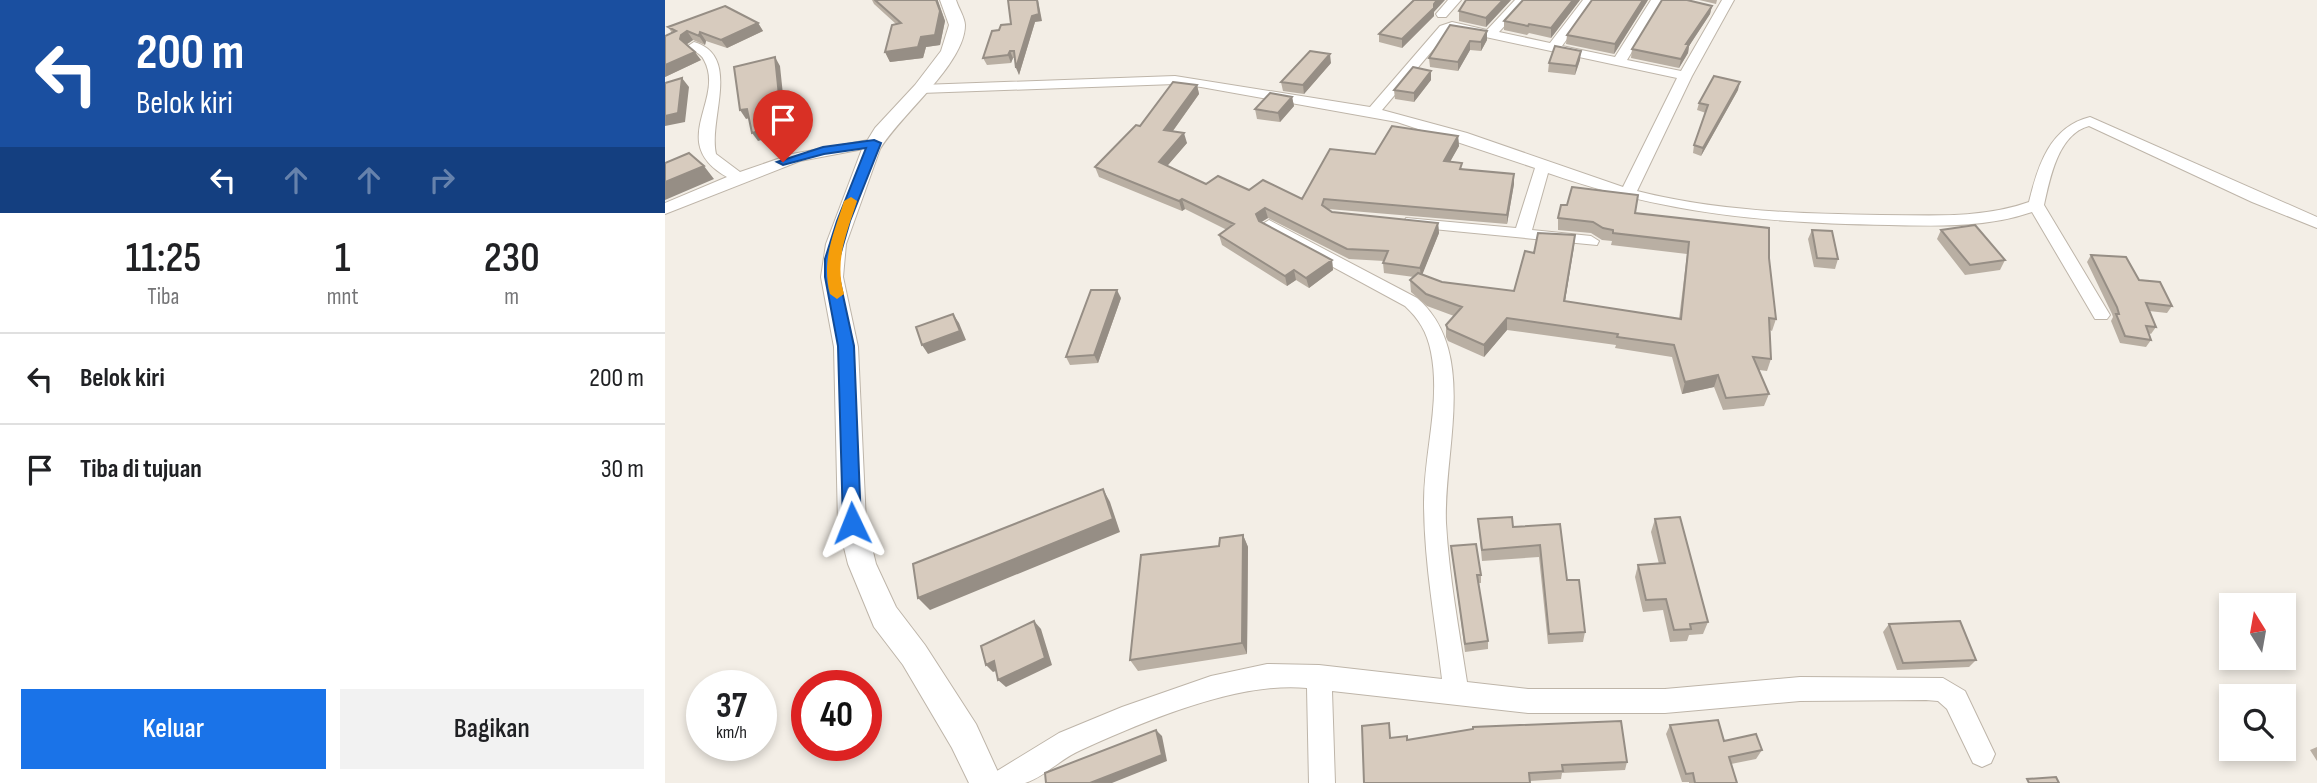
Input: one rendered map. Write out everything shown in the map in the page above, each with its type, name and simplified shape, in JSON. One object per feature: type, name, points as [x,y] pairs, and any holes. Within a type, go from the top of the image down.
[{"type":"street","points":[[948,0],[957,25],[953,42],[943,62],[874,143],[843,221],[832,259],[832,277],[846,346],[852,523],[871,592],[885,617],[914,654],[957,725],[986,783]]},
{"type":"street","points":[[1442,14],[1455,0]]},
{"type":"street","points":[[1491,33],[1522,0]]},
{"type":"street","points":[[1554,47],[1589,0]]},
{"type":"street","points":[[1619,62],[1657,0]]},
{"type":"street","points":[[1628,193],[1720,7]]},
{"type":"street","points":[[1372,113],[1444,29],[1455,26],[1685,76]]},
{"type":"street","points":[[694,46],[711,59],[707,139],[709,155],[724,169],[739,177]]},
{"type":"street","points":[[921,89],[1175,80],[1417,123],[1628,193],[1734,213],[1974,220],[2012,214],[2036,205]]},
{"type":"street","points":[[2101,315],[2036,205],[2047,166],[2059,143],[2070,130],[2082,122],[2090,121],[2258,199],[2317,223]]},
{"type":"street","points":[[665,209],[739,177],[797,157],[874,143]]},
{"type":"street","points":[[1523,233],[1542,165]]},
{"type":"street","points":[[1402,221],[1591,241]]},
{"type":"street","points":[[1269,225],[1411,302],[1427,315],[1433,326],[1442,361],[1443,385],[1436,478],[1436,526],[1456,692]]},
{"type":"street","points":[[1001,783],[1068,742],[1211,688],[1267,676],[1319,677],[1528,701],[1665,701],[1800,689],[1926,688],[1943,690],[1956,700],[1982,754]]},
{"type":"street","points":[[1319,677],[1322,783]]},
{"type":"building","points":[[875,0],[936,0],[940,11],[935,35],[921,37],[918,47],[885,52],[892,25],[901,23]]},
{"type":"building","points":[[1008,0],[1037,0],[1039,14],[1032,16],[1016,68],[1014,51],[1010,51],[1008,55],[983,58],[992,31],[999,30],[1001,25],[1011,24]]},
{"type":"building","points":[[1414,0],[1437,0],[1434,8],[1402,39],[1379,34]]},
{"type":"building","points":[[1466,0],[1503,0],[1486,18],[1459,11]]},
{"type":"building","points":[[1523,0],[1573,0],[1551,28],[1504,21]]},
{"type":"building","points":[[1592,0],[1643,0],[1615,44],[1567,35]]},
{"type":"building","points":[[1662,0],[1687,0],[1712,6],[1686,44],[1689,44],[1681,59],[1632,49]]},
{"type":"building","points":[[725,6],[758,23],[721,40],[700,32],[699,36],[687,31],[680,39],[695,52],[665,65],[665,36],[676,31],[668,27]]},
{"type":"building","points":[[1450,25],[1487,31],[1481,42],[1470,41],[1458,62],[1429,58]]},
{"type":"building","points":[[1555,46],[1581,51],[1576,66],[1549,63]]},
{"type":"building","points":[[1310,51],[1330,54],[1303,85],[1281,82]]},
{"type":"building","points":[[775,57],[782,125],[752,133],[747,109],[740,110],[734,67]]},
{"type":"building","points":[[1413,67],[1431,71],[1414,93],[1394,90]]},
{"type":"building","points":[[1714,76],[1740,82],[1703,148],[1694,145],[1708,105],[1699,103]]},
{"type":"building","points":[[682,78],[678,113],[665,116],[665,83]]},
{"type":"building","points":[[1173,82],[1197,85],[1164,130],[1184,133],[1159,162],[1206,184],[1218,176],[1249,190],[1263,180],[1302,199],[1330,149],[1375,154],[1392,126],[1458,136],[1444,161],[1462,163],[1460,169],[1514,174],[1507,215],[1324,199],[1322,205],[1332,212],[1438,223],[1420,268],[1383,263],[1388,251],[1347,249],[1265,208],[1256,214],[1259,221],[1332,260],[1306,278],[1294,270],[1285,276],[1219,235],[1234,224],[1182,199],[1179,201],[1095,167],[1136,125],[1140,126]]},
{"type":"building","points":[[1270,93],[1292,97],[1278,113],[1255,109]]},
{"type":"building","points":[[689,153],[704,166],[665,182],[665,163]]},
{"type":"building","points":[[1572,187],[1638,195],[1635,213],[1769,228],[1769,258],[1776,319],[1769,318],[1771,359],[1753,357],[1769,394],[1726,398],[1718,375],[1685,382],[1674,345],[1507,318],[1484,345],[1448,329],[1446,325],[1462,307],[1426,294],[1410,280],[1418,273],[1442,282],[1514,291],[1525,251],[1534,253],[1538,233],[1575,235],[1564,301],[1681,319],[1689,242],[1613,233],[1613,230],[1593,222],[1558,218],[1561,205],[1567,205]]},
{"type":"building","points":[[1975,225],[2005,260],[1970,265],[1941,230]]},
{"type":"building","points":[[1812,230],[1832,231],[1838,259],[1817,258]]},
{"type":"building","points":[[2091,255],[2126,257],[2139,280],[2160,282],[2172,306],[2146,303],[2156,327],[2146,326],[2151,340],[2125,336],[2116,314],[2119,314],[2117,307]]},
{"type":"building","points":[[1091,290],[1117,290],[1094,355],[1066,357]]},
{"type":"building","points":[[953,314],[960,331],[922,345],[916,327]]},
{"type":"building","points":[[1103,489],[1113,519],[918,598],[913,564]]},
{"type":"building","points":[[1512,517],[1513,527],[1560,524],[1567,580],[1579,580],[1585,632],[1549,634],[1540,545],[1482,550],[1478,519]]},
{"type":"building","points":[[1680,517],[1708,622],[1690,624],[1691,629],[1674,630],[1666,599],[1646,600],[1638,565],[1665,563],[1655,519]]},
{"type":"building","points":[[1243,535],[1242,643],[1130,660],[1141,555],[1219,546],[1220,538]]},
{"type":"building","points":[[1476,544],[1481,575],[1477,575],[1488,641],[1465,644],[1451,546]]},
{"type":"building","points":[[1034,621],[1045,658],[998,680],[994,661],[986,665],[981,646]]},
{"type":"building","points":[[1960,621],[1976,660],[1903,663],[1889,624]]},
{"type":"building","points":[[1718,720],[1724,741],[1756,734],[1762,750],[1729,757],[1737,783],[1695,783],[1693,773],[1686,774],[1670,725]]},
{"type":"building","points":[[1621,721],[1627,762],[1562,765],[1563,771],[1529,773],[1530,783],[1364,783],[1362,726],[1389,723],[1390,738],[1407,736],[1407,740],[1473,727]]},
{"type":"building","points":[[1156,730],[1162,755],[1090,783],[1046,783],[1045,773]]},
{"type":"building","points":[[2056,777],[2059,783],[2029,783],[2027,779]]},
{"type":"slow traffic","points":[[837,294],[832,277],[832,259],[851,201]]},
{"type":"route","points":[[783,162],[823,151],[874,143],[843,221],[832,259],[832,277],[846,346],[852,523]]}]
